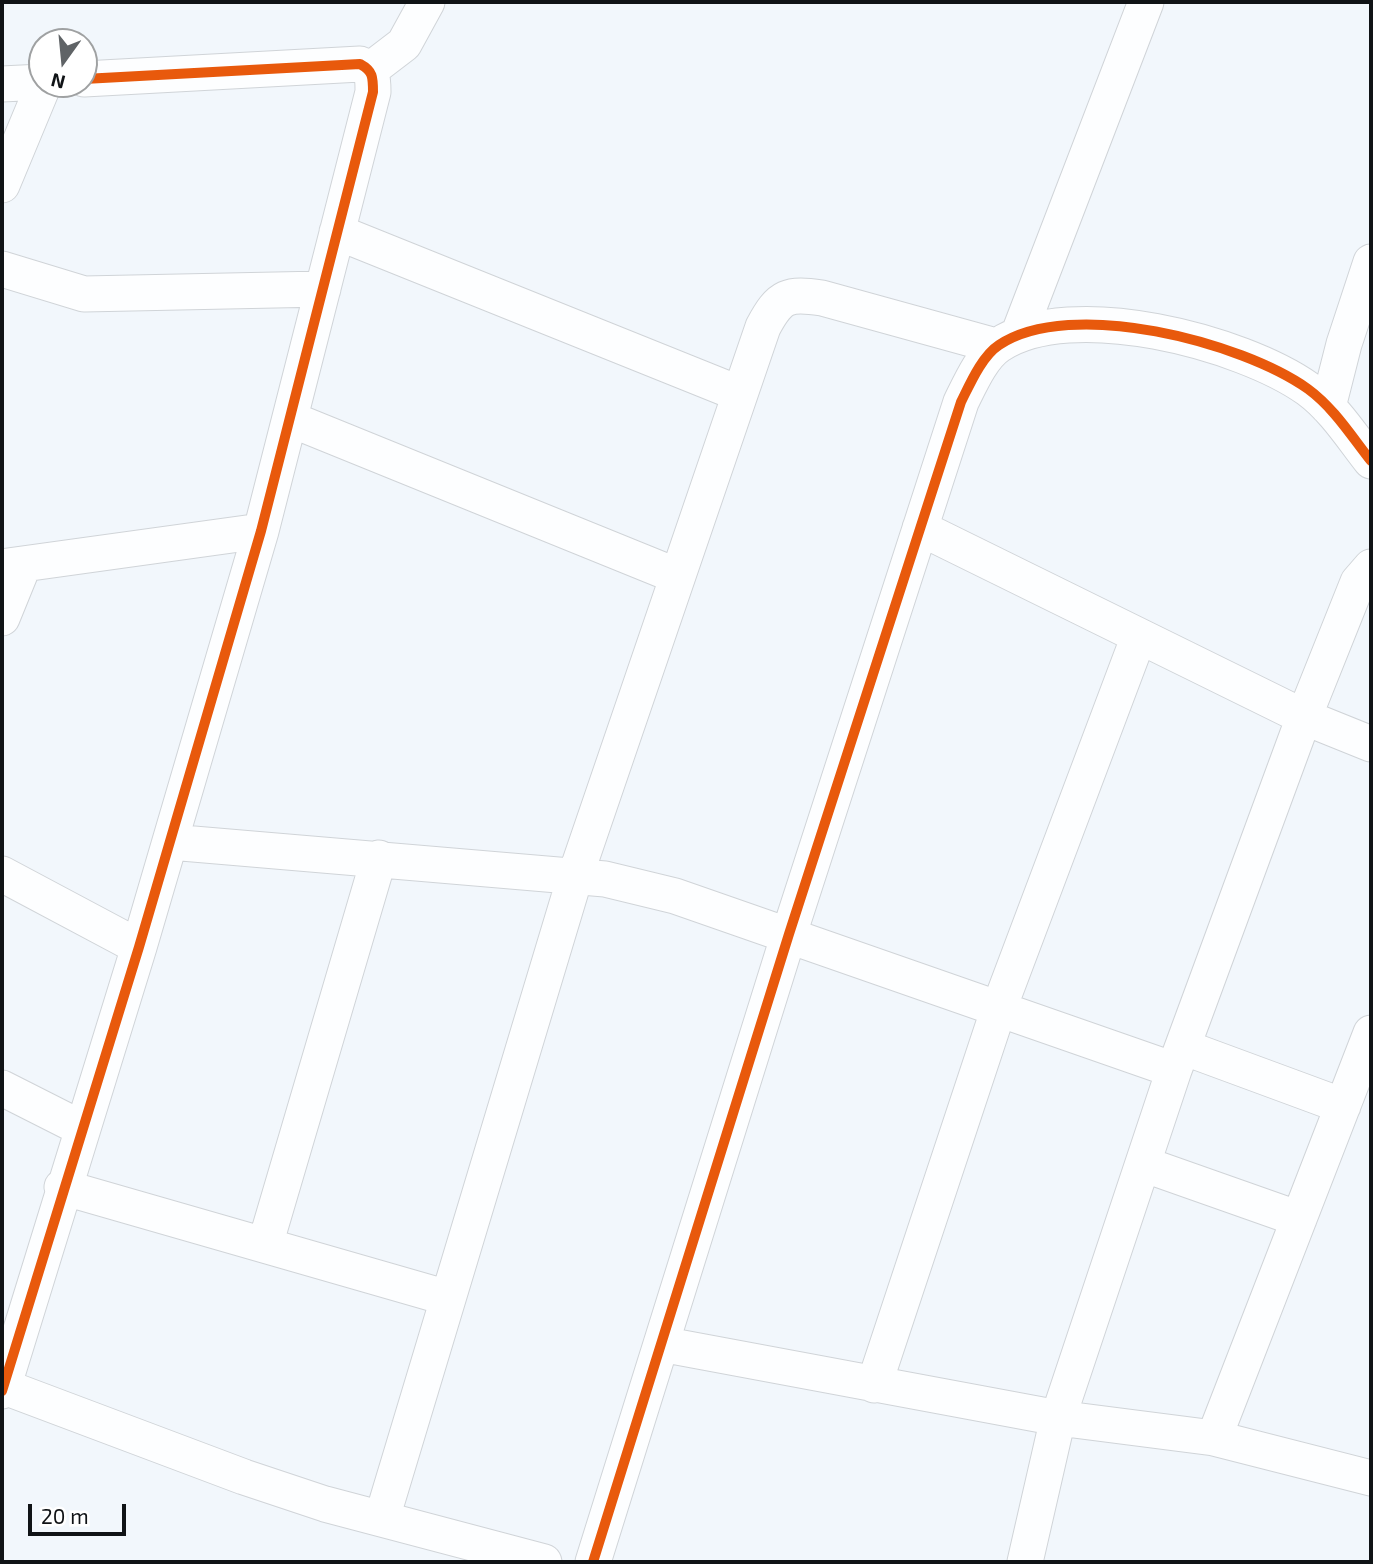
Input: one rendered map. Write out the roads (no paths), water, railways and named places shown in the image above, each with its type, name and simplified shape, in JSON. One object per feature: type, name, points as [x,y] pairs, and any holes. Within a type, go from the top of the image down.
[{"type":"street","points":[[370,69],[404,44],[427,2]]},
{"type":"street","points":[[593,1562],[789,934],[961,402],[1008,340],[1146,2]]},
{"type":"street","points":[[98,78],[359,64],[370,69]]},
{"type":"street","points":[[370,69],[373,92],[261,531],[139,947],[62,1187],[2,1388],[325,1504],[544,1562]]},
{"type":"street","points":[[2,84],[28,83]]},
{"type":"street","points":[[2,185],[37,98]]},
{"type":"street","points":[[337,232],[740,394]]},
{"type":"street","points":[[1328,407],[1371,262]]},
{"type":"street","points":[[2,269],[83,294],[323,289]]},
{"type":"street","points":[[382,1518],[576,874],[740,394],[772,311],[783,299],[798,294],[822,298],[1008,340],[1052,325],[1153,331],[1210,344],[1268,366],[1308,389],[1328,407],[1371,461]]},
{"type":"street","points":[[290,419],[677,576]]},
{"type":"street","points":[[920,528],[1304,717],[1371,744]]},
{"type":"street","points":[[2,618],[13,566],[261,531]]},
{"type":"street","points":[[1025,1562],[1058,1418],[1179,1058],[1304,717],[1358,582],[1371,567]]},
{"type":"street","points":[[874,1385],[999,1008],[1139,636]]},
{"type":"street","points":[[170,842],[576,874],[675,895],[999,1008],[1343,1106]]},
{"type":"street","points":[[265,1245],[379,858]]},
{"type":"street","points":[[2,874],[139,947]]},
{"type":"street","points":[[1214,1438],[1371,1033]]},
{"type":"street","points":[[2,1088],[81,1128]]},
{"type":"street","points":[[1143,1164],[1299,1219]]},
{"type":"street","points":[[62,1187],[448,1298]]},
{"type":"street","points":[[661,1344],[1058,1418],[1214,1438],[1371,1478]]}]
